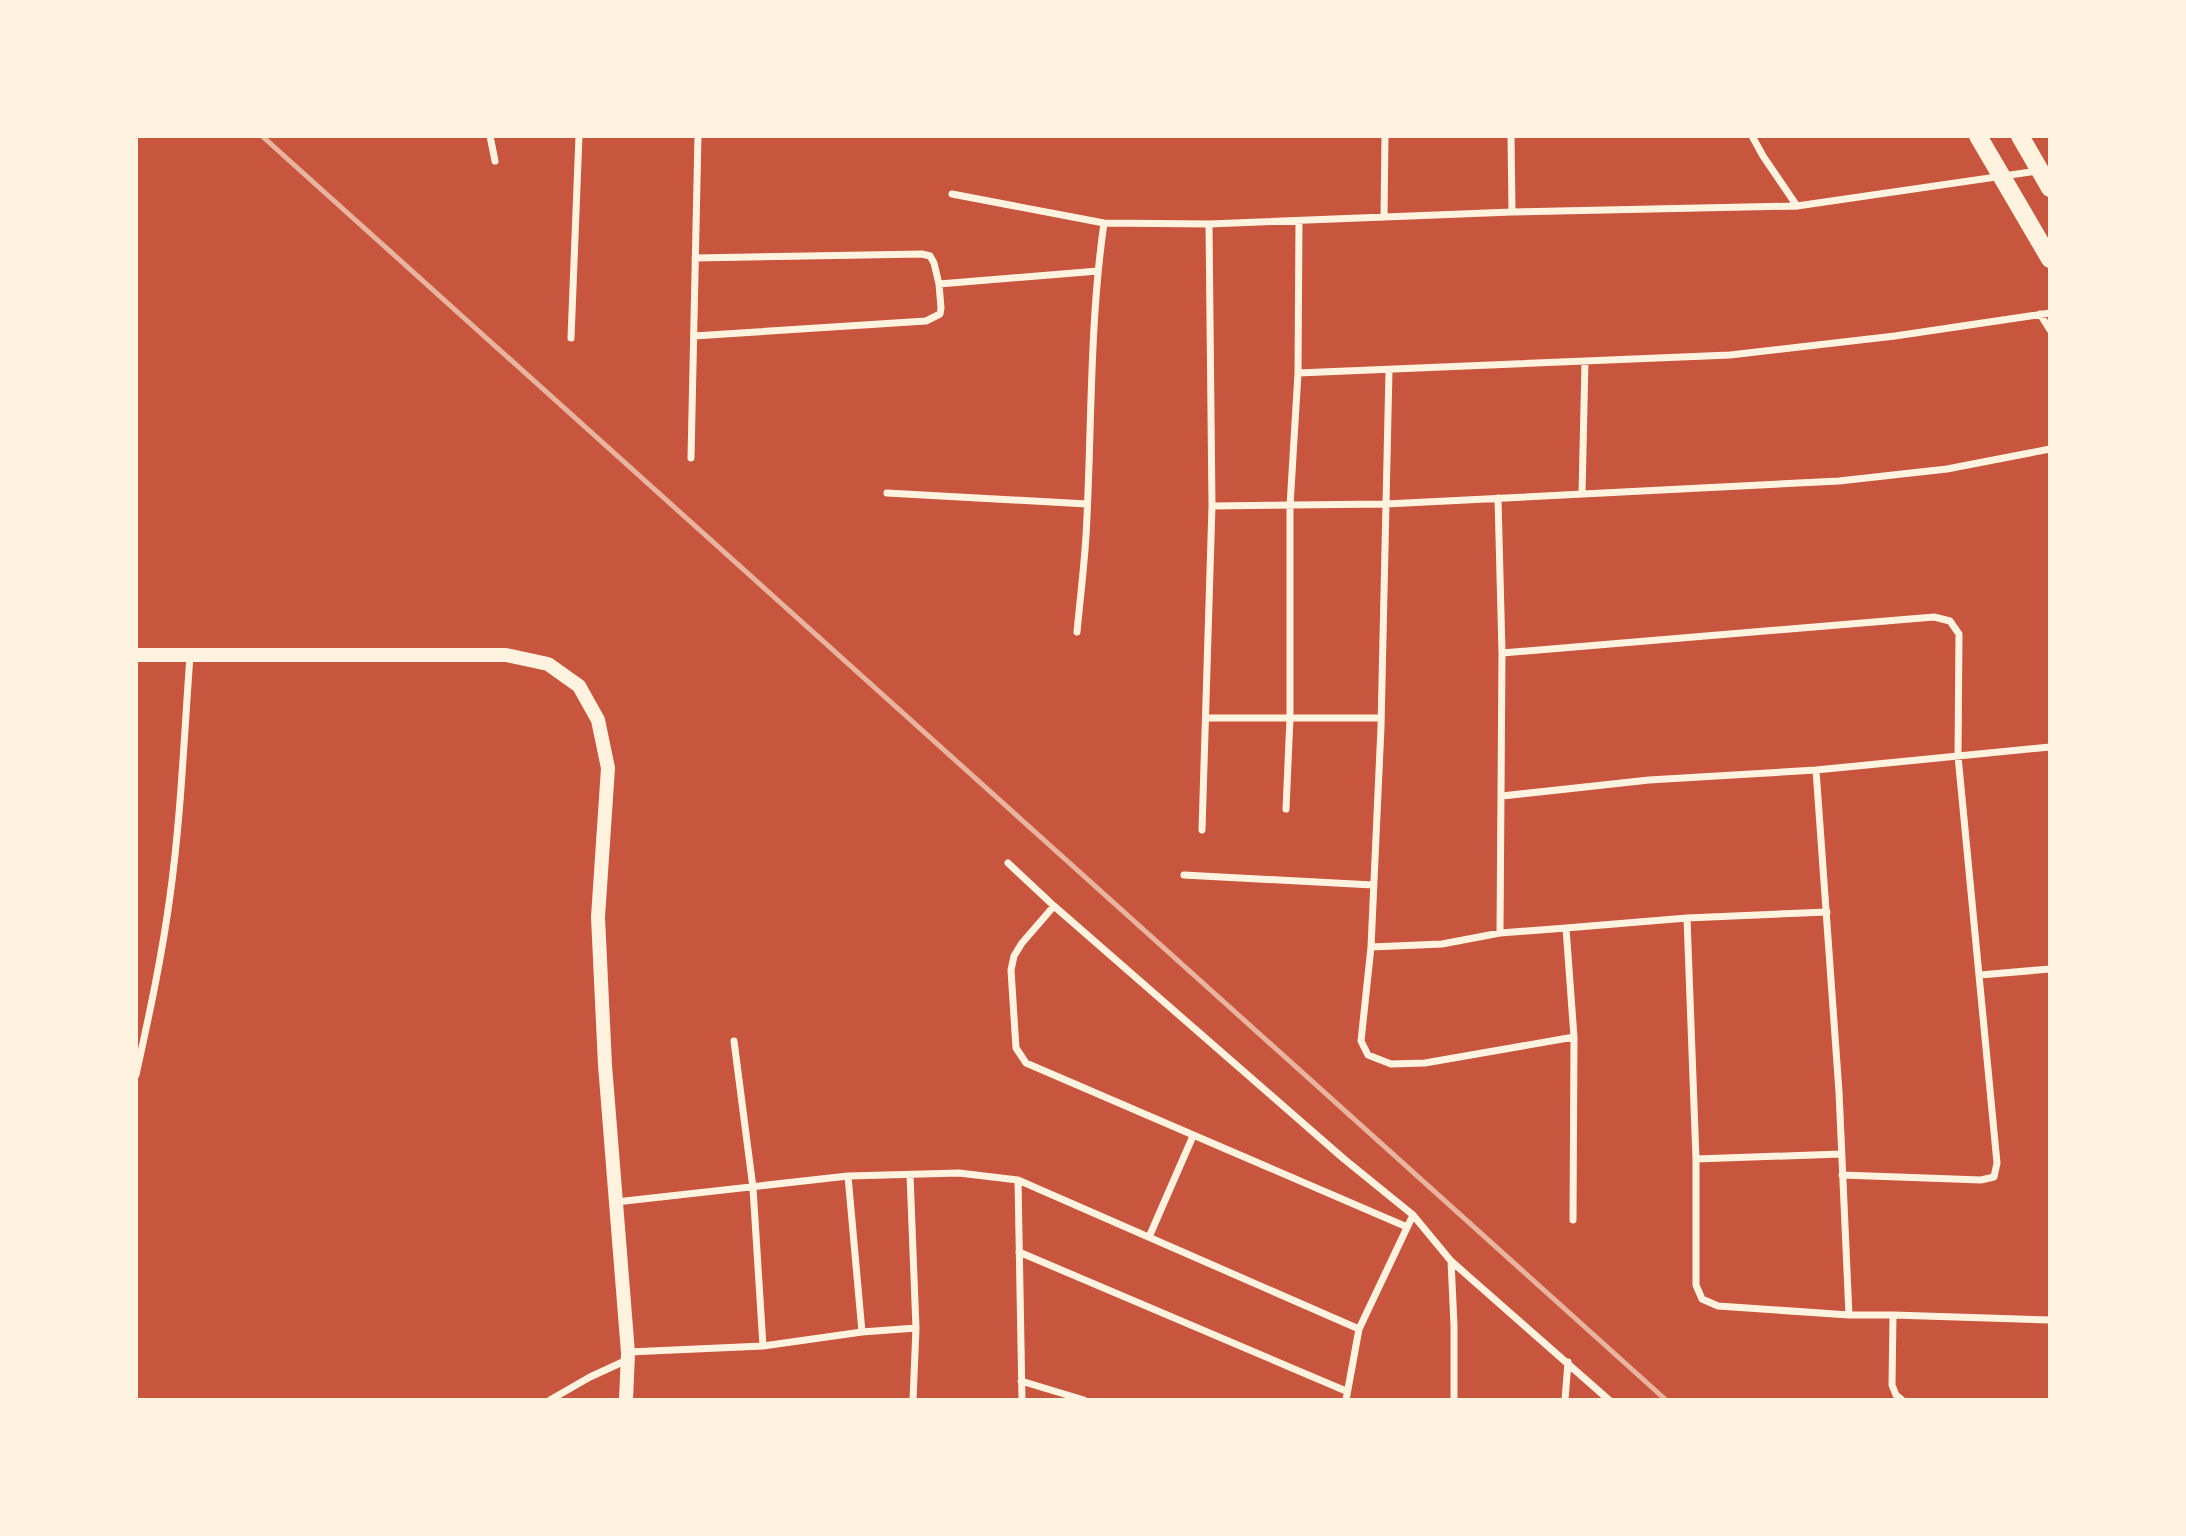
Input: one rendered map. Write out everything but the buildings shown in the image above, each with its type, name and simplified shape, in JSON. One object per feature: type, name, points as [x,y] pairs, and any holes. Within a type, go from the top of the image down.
[{"type":"highway","points":[[1979,136],[2049,259]]},
{"type":"highway","points":[[2020,136],[2049,188]]},
{"type":"main road","points":[[136,655],[506,655],[548,664],[579,686],[598,720],[608,768],[598,917],[605,1065],[628,1356],[626,1399]]},
{"type":"street","points":[[490,136],[495,161]]},
{"type":"street","points":[[571,338],[579,136]]},
{"type":"street","points":[[691,458],[698,136]]},
{"type":"street","points":[[1384,136],[1384,217]]},
{"type":"street","points":[[1511,136],[1512,212]]},
{"type":"street","points":[[1752,136],[1797,206]]},
{"type":"street","points":[[952,194],[1104,223],[1209,224],[1512,212],[1797,206],[2040,171]]},
{"type":"street","points":[[1286,809],[1290,718],[1290,506],[1298,373],[1299,221]]},
{"type":"street","points":[[1077,632],[1086,537],[1097,271],[1104,223]]},
{"type":"street","points":[[1202,830],[1212,506],[1209,224]]},
{"type":"street","points":[[694,336],[926,321],[940,314],[941,308],[934,264],[929,256],[922,254],[695,258]]},
{"type":"street","points":[[939,284],[1097,271]]},
{"type":"street","points":[[1298,373],[1730,355],[1895,336],[2049,313]]},
{"type":"street","points":[[2040,314],[2049,330]]},
{"type":"street","points":[[1581,494],[1585,361]]},
{"type":"street","points":[[1389,370],[1381,718],[1371,947],[1361,1041],[1368,1055],[1391,1064],[1425,1063],[1574,1037]]},
{"type":"street","points":[[1212,506],[1387,504],[1839,481],[1947,469],[2049,449]]},
{"type":"street","points":[[887,493],[1087,503]]},
{"type":"street","points":[[1499,498],[1502,653],[1500,933]]},
{"type":"street","points":[[1502,653],[1934,617],[1950,621],[1959,634],[1958,756],[1997,1163],[1994,1177],[1981,1180],[1842,1175]]},
{"type":"street","points":[[136,1075],[158,975],[170,894],[180,801],[190,656]]},
{"type":"street","points":[[1206,718],[1381,718]]},
{"type":"street","points":[[1502,796],[1649,780],[1816,770],[2049,747]]},
{"type":"street","points":[[1816,770],[1827,912],[1849,1315]]},
{"type":"street","points":[[1008,863],[1334,1150],[1413,1215],[1451,1261],[1608,1399]]},
{"type":"street","points":[[1184,875],[1373,885]]},
{"type":"street","points":[[1054,906],[1022,943],[1014,957],[1011,970],[1016,1048],[1026,1063],[1406,1227]]},
{"type":"street","points":[[1371,947],[1442,944],[1500,933],[1688,918],[1827,912]]},
{"type":"street","points":[[1688,918],[1696,1159],[1696,1286],[1702,1300],[1718,1306],[1849,1315],[2049,1320]]},
{"type":"street","points":[[1566,928],[1574,1037],[1573,1220]]},
{"type":"street","points":[[1980,975],[2049,970]]},
{"type":"street","points":[[734,1041],[753,1188],[763,1346]]},
{"type":"street","points":[[1149,1237],[1194,1136]]},
{"type":"street","points":[[1696,1159],[1841,1154]]},
{"type":"street","points":[[616,1202],[848,1177],[959,1173],[1018,1180],[1359,1329]]},
{"type":"street","points":[[910,1175],[916,1328],[914,1399]]},
{"type":"street","points":[[848,1177],[862,1332]]},
{"type":"street","points":[[1018,1180],[1022,1399]]},
{"type":"street","points":[[1019,1252],[1346,1395],[1359,1329],[1413,1215]]},
{"type":"street","points":[[1451,1261],[1454,1399]]},
{"type":"street","points":[[1893,1315],[1892,1385],[1896,1395],[1902,1399]]},
{"type":"street","points":[[550,1399],[628,1356],[763,1346],[862,1332],[916,1328]]},
{"type":"street","points":[[1566,1399],[1568,1362]]},
{"type":"street","points":[[1021,1381],[1084,1399]]},
{"type":"railway","points":[[262,136],[1666,1400]]}]
